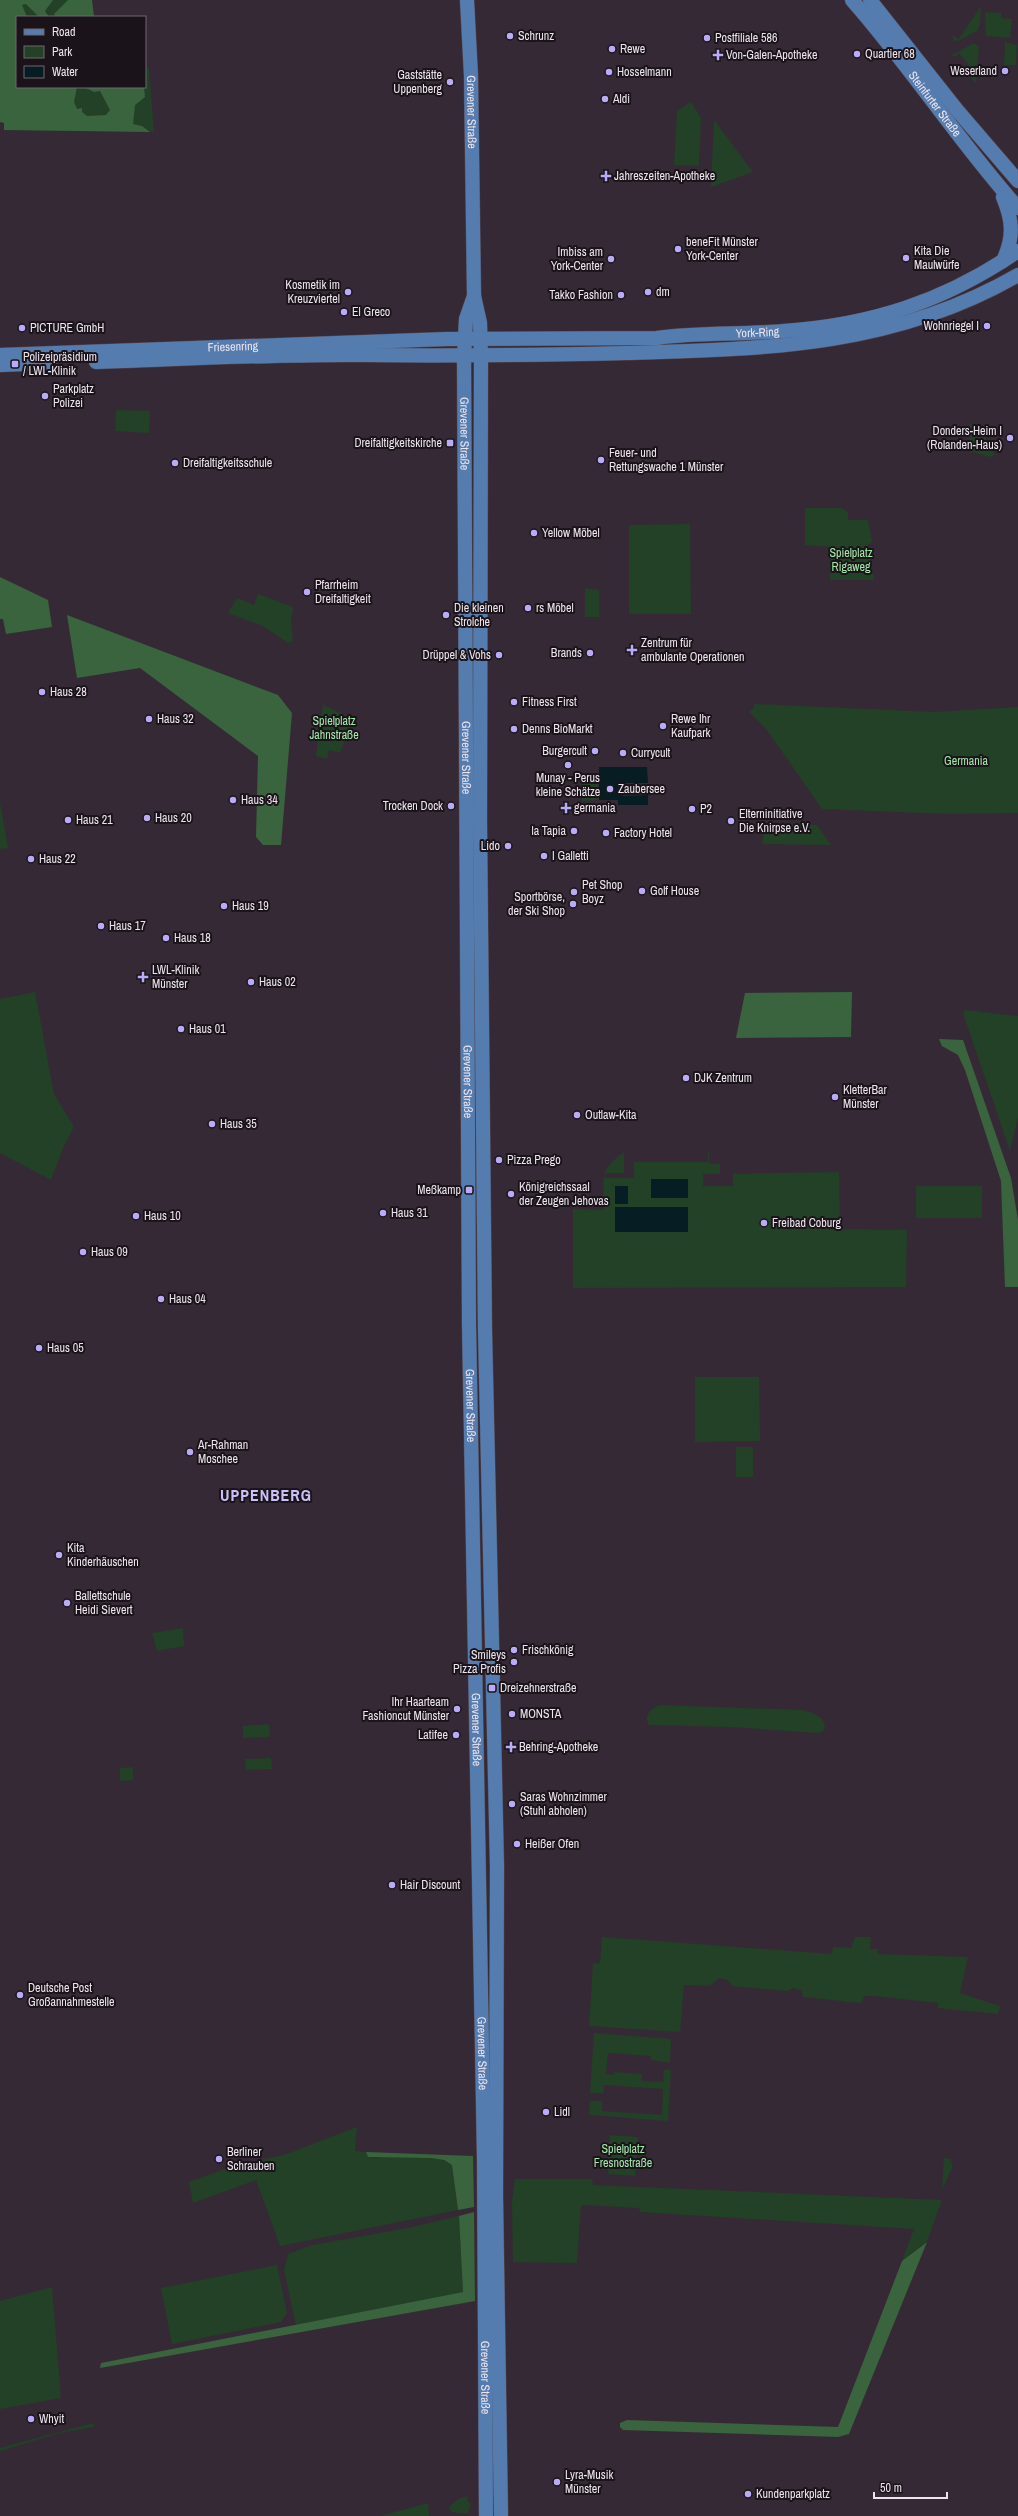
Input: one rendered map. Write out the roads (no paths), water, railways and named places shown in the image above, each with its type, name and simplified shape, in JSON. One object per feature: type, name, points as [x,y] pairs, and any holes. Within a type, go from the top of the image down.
[{"type":"main road","name":"Grevener Straße","points":[[467,0],[471,76],[474,296],[481,339],[480,820],[485,1330],[497,1866],[496,2196],[501,2516]]},
{"type":"main road","name":"Steinfurter Straße","points":[[852,0],[900,57],[1000,187],[1018,208]]},
{"type":"main road","name":"Steinfurter Straße","points":[[870,0],[953,104],[1018,181]]},
{"type":"main road","points":[[1000,187],[1012,226],[1010,243],[1003,261]]},
{"type":"main road","name":"York-Ring","points":[[465,339],[657,338],[689,333],[784,331],[831,326],[884,316],[926,302],[956,289],[1018,251]]},
{"type":"main road","name":"York-Ring","points":[[464,356],[700,350],[836,339],[921,320],[953,308],[1014,278]]},
{"type":"main road","name":"Grevener Straße","points":[[474,296],[466,319],[464,356],[469,1326],[484,2136],[486,2516]]},
{"type":"main road","name":"Friesenring","points":[[0,355],[465,339]]},
{"type":"main road","name":"Friesenring","points":[[0,365],[326,355],[464,356]]},
{"type":"water","name":"Zaubersee","points":[[599,767],[647,767],[648,783],[622,783],[623,796],[648,795],[648,805],[618,805],[618,800],[599,800]]},
{"type":"water","points":[[651,1179],[688,1179],[688,1198],[651,1198]]},
{"type":"water","points":[[615,1186],[628,1186],[628,1204],[615,1204]]},
{"type":"water","points":[[615,1207],[688,1207],[688,1232],[615,1232]]},
{"type":"place","name":"Schrunz","points":[[510,36]]},
{"type":"place","name":"Postfiliale 586","points":[[707,38]]},
{"type":"place","name":"Rewe","points":[[612,49]]},
{"type":"place","name":"Quartier 68","points":[[857,54]]},
{"type":"place","name":"Von-Galen-Apotheke","points":[[718,55]]},
{"type":"place","name":"Weserland","points":[[1005,71]]},
{"type":"place","name":"Hosselmann","points":[[609,72]]},
{"type":"place","name":"Gaststätte Uppenberg","points":[[450,82]]},
{"type":"place","name":"Aldi","points":[[605,99]]},
{"type":"place","name":"Jahreszeiten-Apotheke","points":[[606,176]]},
{"type":"place","name":"beneFit Münster York-Center","points":[[678,249]]},
{"type":"place","name":"Kita Die Maulwürfe","points":[[906,258]]},
{"type":"place","name":"Imbiss am York-Center","points":[[611,259]]},
{"type":"place","name":"Kosmetik im Kreuzviertel","points":[[348,292]]},
{"type":"place","name":"dm","points":[[648,292]]},
{"type":"place","name":"Takko Fashion","points":[[621,295]]},
{"type":"place","name":"El Greco","points":[[344,312]]},
{"type":"place","name":"Wohnriegel I","points":[[987,326]]},
{"type":"place","name":"PICTURE GmbH","points":[[22,328]]},
{"type":"place","name":"Polizeipräsidium / LWL-Klinik","points":[[15,364]]},
{"type":"place","name":"Parkplatz Polizei","points":[[45,396]]},
{"type":"place","name":"Donders-Heim I (Rolanden-Haus)","points":[[1010,438]]},
{"type":"place","name":"Dreifaltigkeitskirche","points":[[450,443]]},
{"type":"place","name":"Feuer- und Rettungswache 1 Münster","points":[[601,460]]},
{"type":"place","name":"Dreifaltigkeitsschule","points":[[175,463]]},
{"type":"place","name":"Yellow Möbel","points":[[534,533]]},
{"type":"place","name":"Pfarrheim Dreifaltigkeit","points":[[307,592]]},
{"type":"place","name":"rs Möbel","points":[[528,608]]},
{"type":"place","name":"Die kleinen Strolche","points":[[446,615]]},
{"type":"place","name":"Zentrum für ambulante Operationen","points":[[632,650]]},
{"type":"place","name":"Brands","points":[[590,653]]},
{"type":"place","name":"Drüppel & Vohs","points":[[499,655]]},
{"type":"place","name":"Haus 28","points":[[42,692]]},
{"type":"place","name":"Fitness First","points":[[514,702]]},
{"type":"place","name":"Haus 32","points":[[149,719]]},
{"type":"place","name":"Rewe Ihr Kaufpark","points":[[663,726]]},
{"type":"place","name":"Denns BioMarkt","points":[[514,729]]},
{"type":"place","name":"Burgercult","points":[[595,751]]},
{"type":"place","name":"Currycult","points":[[623,753]]},
{"type":"place","name":"Munay - Perus kleine Schätze","points":[[568,765]]},
{"type":"place","name":"Zaubersee","points":[[610,789]]},
{"type":"place","name":"Haus 34","points":[[233,800]]},
{"type":"place","name":"Trocken Dock","points":[[451,806]]},
{"type":"place","name":"germania","points":[[566,808]]},
{"type":"place","name":"P2","points":[[692,809]]},
{"type":"place","name":"Haus 20","points":[[147,818]]},
{"type":"place","name":"Haus 21","points":[[68,820]]},
{"type":"place","name":"Elterninitiative Die Knirpse e.V.","points":[[731,821]]},
{"type":"place","name":"la Tapia","points":[[574,831]]},
{"type":"place","name":"Factory Hotel","points":[[606,833]]},
{"type":"place","name":"Lido","points":[[508,846]]},
{"type":"place","name":"I Galletti","points":[[544,856]]},
{"type":"place","name":"Haus 22","points":[[31,859]]},
{"type":"place","name":"Golf House","points":[[642,891]]},
{"type":"place","name":"Pet Shop Boyz","points":[[574,892]]},
{"type":"place","name":"Sportbörse, der Ski Shop","points":[[573,904]]},
{"type":"place","name":"Haus 19","points":[[224,906]]},
{"type":"place","name":"Haus 17","points":[[101,926]]},
{"type":"place","name":"Haus 18","points":[[166,938]]},
{"type":"place","name":"LWL-Klinik Münster","points":[[143,977]]},
{"type":"place","name":"Haus 02","points":[[251,982]]},
{"type":"place","name":"Haus 01","points":[[181,1029]]},
{"type":"place","name":"DJK Zentrum","points":[[686,1078]]},
{"type":"place","name":"KletterBar Münster","points":[[835,1097]]},
{"type":"place","name":"Outlaw-Kita","points":[[577,1115]]},
{"type":"place","name":"Haus 35","points":[[212,1124]]},
{"type":"place","name":"Pizza Prego","points":[[499,1160]]},
{"type":"place","name":"Meßkamp","points":[[469,1190]]},
{"type":"place","name":"Königreichssaal der Zeugen Jehovas","points":[[511,1194]]},
{"type":"place","name":"Haus 31","points":[[383,1213]]},
{"type":"place","name":"Haus 10","points":[[136,1216]]},
{"type":"place","name":"Freibad Coburg","points":[[764,1223]]},
{"type":"place","name":"Haus 09","points":[[83,1252]]},
{"type":"place","name":"Haus 04","points":[[161,1299]]},
{"type":"place","name":"Haus 05","points":[[39,1348]]},
{"type":"place","name":"Ar-Rahman Moschee","points":[[190,1452]]},
{"type":"place","name":"Kita Kinderhäuschen","points":[[59,1555]]},
{"type":"place","name":"Ballettschule Heidi Sievert","points":[[67,1603]]},
{"type":"place","name":"Frischkönig","points":[[514,1650]]},
{"type":"place","name":"Smileys Pizza Profis","points":[[514,1662]]},
{"type":"place","name":"Dreizehnerstraße","points":[[492,1688]]},
{"type":"place","name":"Ihr Haarteam Fashioncut Münster","points":[[457,1709]]},
{"type":"place","name":"MONSTA","points":[[512,1714]]},
{"type":"place","name":"Latifee","points":[[456,1735]]},
{"type":"place","name":"Behring-Apotheke","points":[[511,1747]]},
{"type":"place","name":"Saras Wohnzimmer (Stuhl abholen)","points":[[512,1804]]},
{"type":"place","name":"Heißer Ofen","points":[[517,1844]]},
{"type":"place","name":"Hair Discount","points":[[392,1885]]},
{"type":"place","name":"Deutsche Post Großannahmestelle","points":[[20,1995]]},
{"type":"place","name":"Lidl","points":[[546,2112]]},
{"type":"place","name":"Berliner Schrauben","points":[[219,2159]]},
{"type":"place","name":"Whyit","points":[[31,2419]]},
{"type":"place","name":"Lyra-Musik Münster","points":[[557,2482]]},
{"type":"place","name":"Kundenparkplatz","points":[[748,2494]]},
{"type":"district","name":"UPPENBERG","points":[[266,1495]]},
{"type":"park label","name":"Spielplatz Rigaweg","points":[[851,560]]},
{"type":"park label","name":"Spielplatz Jahnstraße","points":[[334,728]]},
{"type":"park label","name":"Germania","points":[[966,761]]},
{"type":"park label","name":"Spielplatz Fresnostraße","points":[[623,2156]]}]
